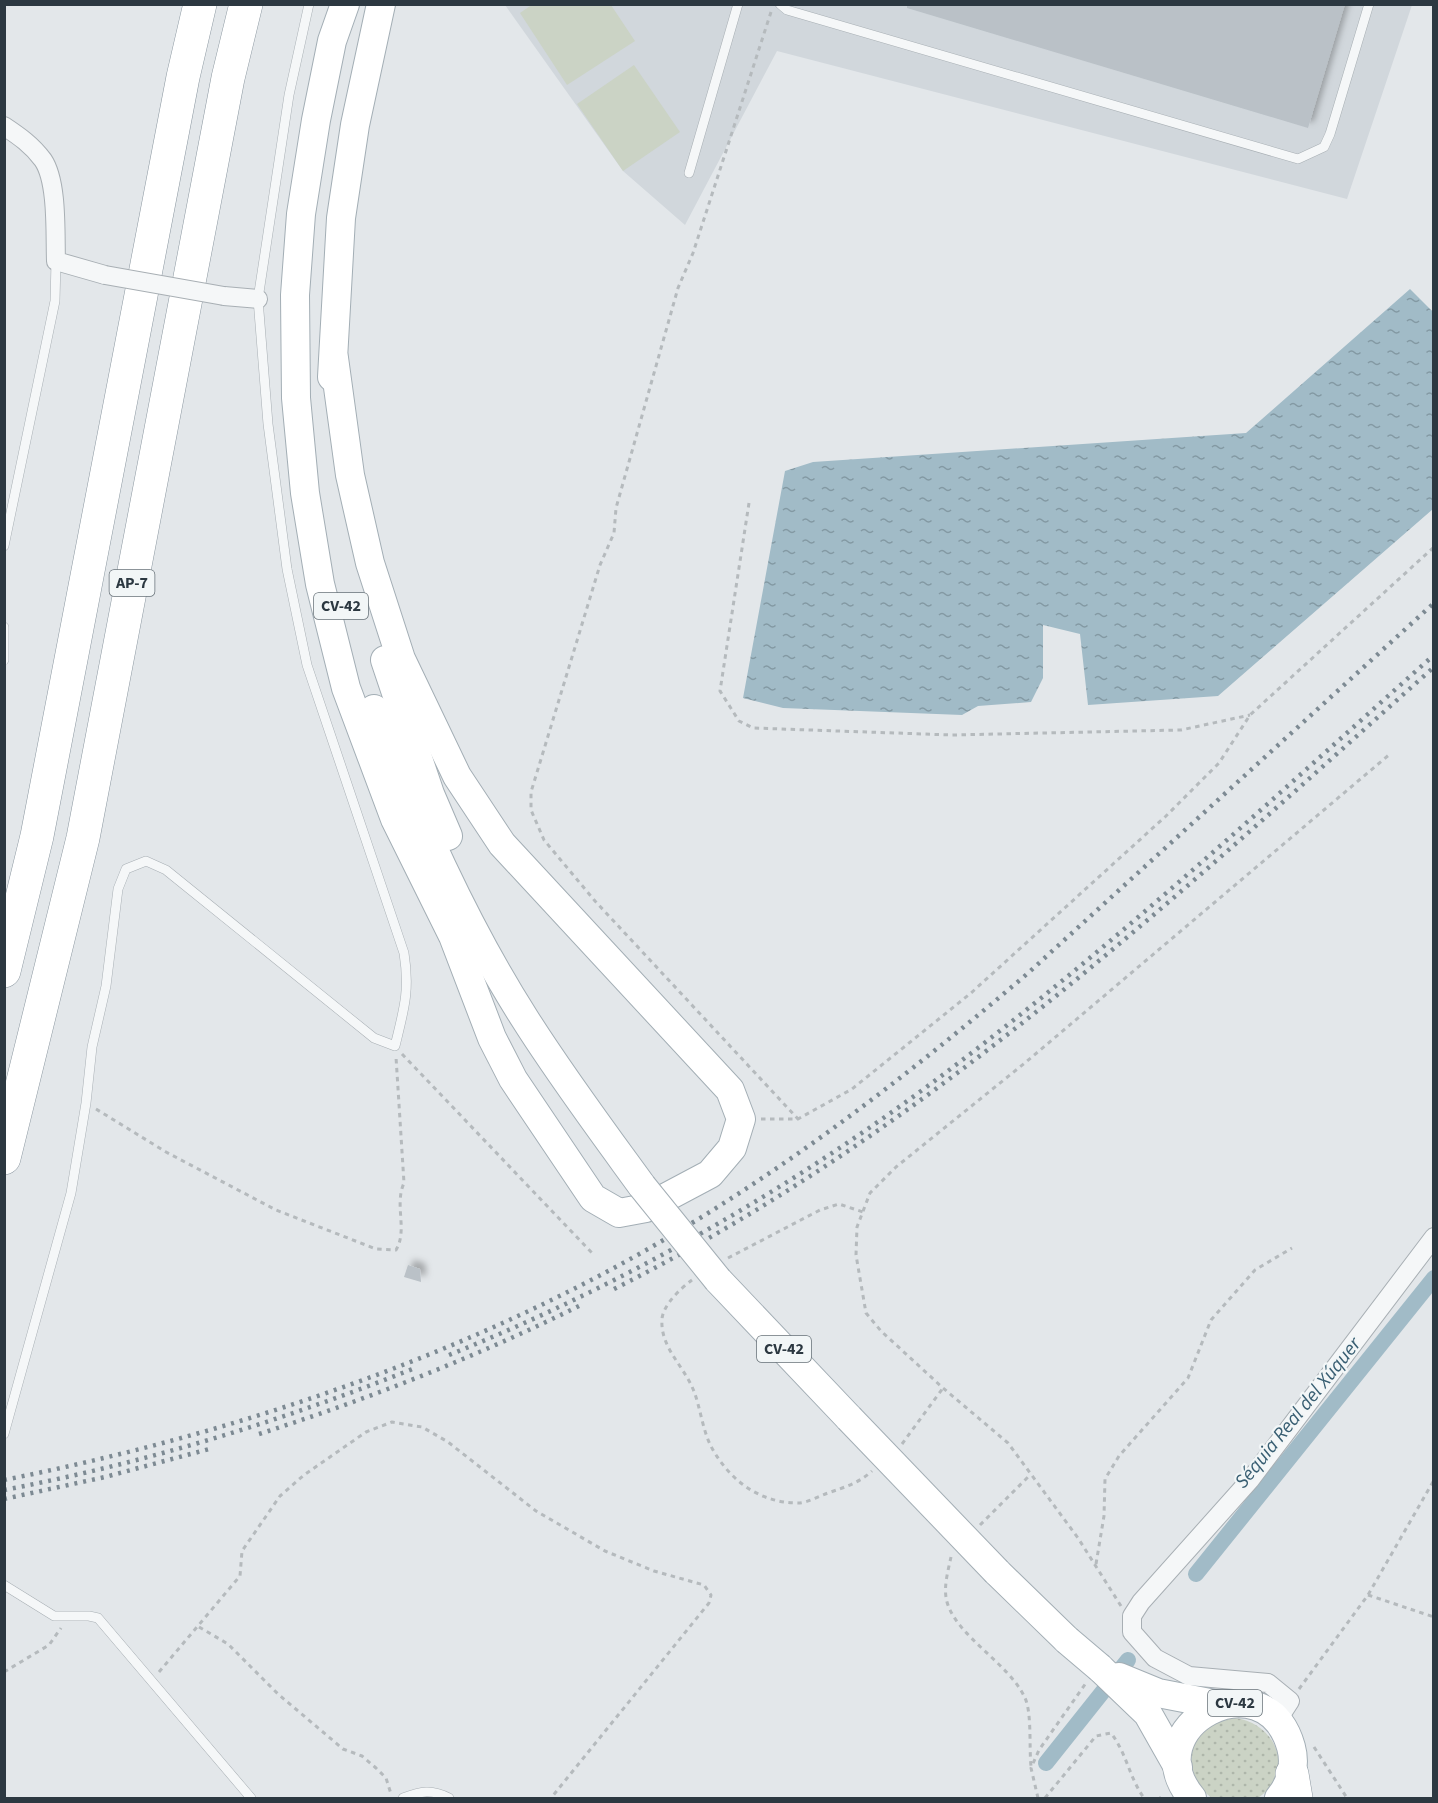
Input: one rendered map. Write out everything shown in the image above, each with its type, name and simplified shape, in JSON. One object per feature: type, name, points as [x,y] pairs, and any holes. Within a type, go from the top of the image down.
[{"type":"highway","name":"AP-7","points":[[4,971],[38,836],[183,77],[200,4]]},
{"type":"highway","name":"AP-7","points":[[4,1158],[83,838],[228,78],[246,4]]},
{"type":"main road","name":"CV-42","points":[[381,4],[355,125],[341,218],[334,358],[330,390],[342,478],[360,568],[386,666],[426,784],[485,921],[535,1013],[609,1140]]},
{"type":"main road","name":"CV-42","points":[[344,8],[340,45],[323,121],[314,180],[302,293],[303,396],[315,489],[333,579],[363,679],[413,806],[472,927],[525,1019],[609,1140],[642,1186],[718,1280],[997,1572],[1096,1671],[1136,1693],[1220,1705]]},
{"type":"main road","points":[[334,358],[350,475],[370,563],[401,659],[457,776],[502,844],[730,1090],[741,1119],[732,1148],[710,1174],[646,1208],[619,1213],[593,1198],[545,1131],[513,1079],[492,1038],[453,936],[395,819],[346,688],[320,584],[305,493],[296,398],[295,306],[301,214],[316,120],[332,41],[344,8]]},
{"type":"main road","name":"CV-42","points":[[1136,1693],[1160,1730],[1178,1767]]},
{"type":"main road","name":"CV-42","points":[[1192,1798],[1179,1776],[1181,1741],[1190,1725],[1203,1712],[1220,1705],[1235,1703],[1251,1705],[1265,1711],[1284,1711],[1293,1755],[1288,1792]]},
{"type":"street","points":[[4,126],[29,144],[45,163],[52,192],[56,261],[105,275],[224,296],[258,299]]},
{"type":"street","points":[[1284,1711],[1268,1683],[1189,1676],[1155,1658],[1132,1628],[1132,1616],[1140,1602],[1250,1480],[1434,1238]]},
{"type":"lane","points":[[4,1434],[71,1193],[86,1103],[92,1047],[106,986],[118,889],[126,869],[146,861],[166,870],[374,1038],[395,1046],[409,984],[404,953],[307,665],[286,568],[268,424],[258,299],[289,95],[309,4]]},
{"type":"lane","points":[[688,173],[738,4]]},
{"type":"lane","points":[[780,4],[787,10],[1298,159],[1324,147],[1330,134],[1369,4]]},
{"type":"lane","points":[[4,546],[53,313],[56,261]]},
{"type":"lane","points":[[4,627],[4,660]]},
{"type":"lane","points":[[4,1584],[38,1608],[54,1616],[98,1618],[251,1798]]},
{"type":"lane","points":[[403,1798],[418,1792],[434,1791],[449,1798]]},
{"type":"path","points":[[774,4],[693,253],[678,288],[616,508],[614,533],[600,564],[531,792],[531,810],[544,840],[595,901],[798,1119]]},
{"type":"path","points":[[749,502],[720,691],[739,721],[753,728],[952,735],[1169,730],[1250,715]]},
{"type":"path","points":[[741,1119],[798,1119],[852,1089],[971,993],[1166,816],[1219,763],[1250,715],[1434,547]]},
{"type":"path","points":[[1132,1628],[1078,1538],[1008,1443],[889,1338],[867,1312],[856,1255],[857,1227],[870,1193],[896,1167],[1035,1055],[1390,754]]},
{"type":"path","points":[[86,1103],[165,1152],[276,1210],[376,1249],[396,1250],[402,1241],[399,1209],[400,1191],[404,1183],[395,1046]]},
{"type":"path","points":[[395,1046],[593,1254]]},
{"type":"path","points":[[1096,1566],[1104,1516],[1105,1479],[1119,1456],[1188,1378],[1211,1320],[1255,1270],[1292,1248]]},
{"type":"path","points":[[151,1683],[240,1576],[243,1551],[280,1496],[304,1475],[366,1432],[392,1422],[422,1427],[448,1442],[536,1511],[604,1551],[654,1571],[704,1585],[711,1594],[709,1603],[551,1798]]},
{"type":"path","points":[[975,1531],[1030,1475]]},
{"type":"path","points":[[1284,1711],[1368,1595],[1434,1480]]},
{"type":"path","points":[[951,1556],[946,1576],[947,1601],[956,1619],[1018,1684],[1026,1701],[1031,1768],[1038,1798]]},
{"type":"path","points":[[1368,1595],[1434,1617]]},
{"type":"path","points":[[4,1672],[49,1645],[58,1634],[66,1616]]},
{"type":"path","points":[[199,1627],[228,1644],[278,1694],[343,1749],[362,1756],[376,1768],[386,1778],[392,1798]]},
{"type":"path","points":[[1031,1768],[1039,1750],[1096,1671]]},
{"type":"path","points":[[1045,1798],[1096,1736],[1111,1733],[1123,1749],[1134,1785],[1144,1798]]},
{"type":"path","points":[[1313,1746],[1347,1798]]},
{"type":"shaded area","points":[[533,4],[611,5],[635,41],[567,85],[520,13]]},
{"type":"shaded area","points":[[505,5],[1412,5],[1347,199],[777,51],[685,225],[623,171]]},
{"type":"shaded area","points":[[634,65],[680,132],[623,171],[577,104]]},
{"type":"shaded area","points":[[1235,1718],[1250,1722],[1262,1729],[1271,1739],[1277,1750],[1276,1776],[1270,1788],[1258,1798],[1212,1798],[1204,1791],[1193,1771],[1192,1749],[1202,1731],[1212,1724]]},
{"type":"water","points":[[1410,289],[1433,312],[1433,509],[1218,696],[1088,705],[1080,634],[1043,625],[1043,678],[1031,702],[978,706],[962,715],[783,708],[743,698],[785,471],[813,462],[1246,433]]},
{"type":"building","points":[[907,4],[1345,4],[1308,128],[907,8]]},
{"type":"building","points":[[408,1265],[420,1269],[421,1282],[404,1277]]},
{"type":"waterway","name":"Séquia Real del Xúquer","points":[[1196,1574],[1434,1278]]},
{"type":"waterway","name":"Séquia Real del Xúquer","points":[[1046,1763],[1128,1660]]},
{"type":"railway","points":[[4,1480],[92,1461],[181,1438],[269,1412],[357,1382],[443,1349],[527,1312],[608,1271],[687,1226],[732,1198],[862,1107],[1027,974],[1434,603]]},
{"type":"railway","points":[[449,1355],[584,1295],[650,1261],[779,1187],[902,1105],[1083,964],[1260,811],[1434,655]]},
{"type":"railway","points":[[614,1289],[728,1227],[837,1158],[942,1084],[1044,1006],[1143,924],[1434,667]]},
{"type":"railway","points":[[259,1434],[421,1376],[501,1343],[579,1306]]},
{"type":"railway","points":[[4,1490],[109,1467],[213,1439],[314,1406],[415,1368]]},
{"type":"railway","points":[[4,1499],[105,1477],[213,1448]]}]
